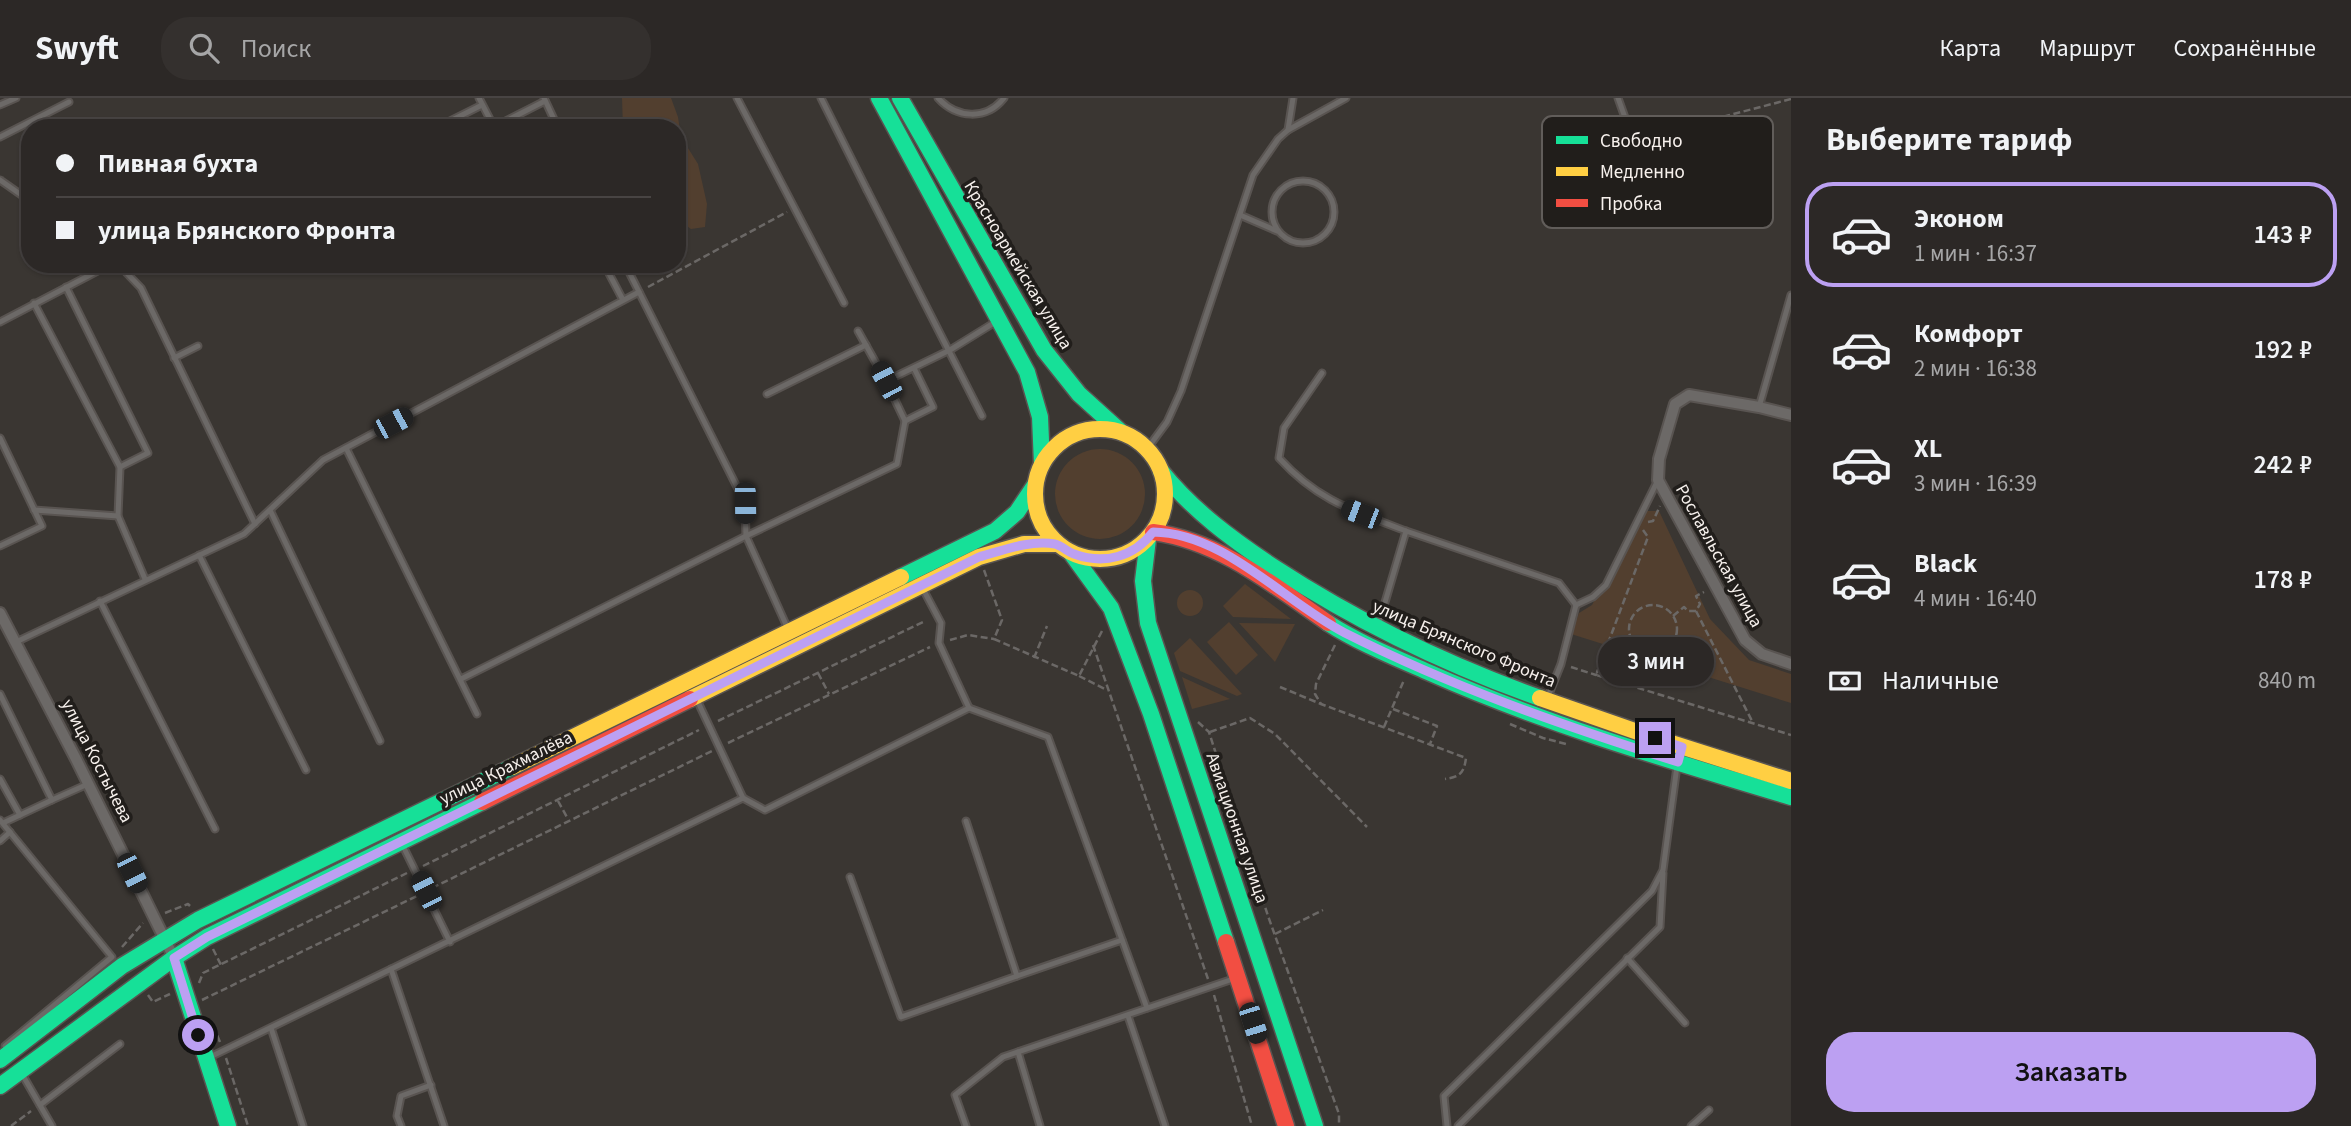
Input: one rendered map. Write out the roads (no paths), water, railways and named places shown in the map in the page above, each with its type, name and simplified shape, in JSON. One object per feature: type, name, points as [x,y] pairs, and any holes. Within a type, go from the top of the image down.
[{"type":"main road","points":[[879,98],[1000,319],[1037,398],[1043,425],[1042,464],[1035,485],[1035,507],[1043,527],[1111,608],[1151,715],[1286,1126]]},
{"type":"main road","name":"Красноармейская улица","points":[[900,98],[1044,350],[1088,405],[1124,434]]},
{"type":"main road","points":[[1042,464],[1061,443],[1086,430],[1106,429],[1124,434],[1147,449],[1161,471],[1165,487],[1161,518],[1151,535],[1131,552],[1112,559],[1091,559],[1064,549]]},
{"type":"main road","name":"улица Брянского Фронта","points":[[1161,471],[1175,490],[1233,538],[1301,587],[1377,629],[1432,656],[1791,797]]},
{"type":"main road","name":"улица Крахмалёва","points":[[0,1060],[122,966],[198,920],[995,531],[1017,512],[1035,485]]},
{"type":"main road","name":"улица Брянского Фронта","points":[[1151,535],[1169,532],[1189,537],[1225,554],[1338,638],[1371,645],[1522,711],[1680,755],[1791,781]]},
{"type":"main road","name":"Авиационная улица","points":[[1151,535],[1142,563],[1142,596],[1148,623],[1315,1126]]},
{"type":"main road","name":"улица Крахмалёва","points":[[0,1086],[174,958],[207,937],[797,649],[979,557],[1024,544],[1064,549]]},
{"type":"main road","name":"улица Костычева","points":[[174,958],[228,1126]]},
{"type":"street","points":[[1658,480],[1659,458],[1675,404],[1689,395],[1791,415]]},
{"type":"street","name":"Рославльская улица","points":[[1658,480],[1745,640],[1762,654],[1791,664]]},
{"type":"street","name":"улица Костычева","points":[[0,613],[174,958]]},
{"type":"lane","points":[[0,105],[16,98]]},
{"type":"lane","points":[[479,98],[490,119]]},
{"type":"lane","points":[[737,98],[844,303]]},
{"type":"lane","points":[[821,98],[982,416]]},
{"type":"lane","points":[[938,98],[948,108],[961,114],[974,115],[988,112],[1004,98]]},
{"type":"lane","points":[[1288,130],[1293,98]]},
{"type":"lane","points":[[1147,449],[1163,429],[1181,391],[1253,174],[1278,139],[1288,130],[1346,98]]},
{"type":"lane","points":[[1618,98],[1624,116]]},
{"type":"lane","points":[[508,119],[544,99],[554,119]]},
{"type":"lane","points":[[35,119],[69,102]]},
{"type":"lane","points":[[454,119],[482,105]]},
{"type":"lane","points":[[0,137],[21,126]]},
{"type":"lane","points":[[0,180],[21,195]]},
{"type":"lane","points":[[1240,215],[1277,231],[1295,243],[1306,243],[1324,236],[1334,218],[1334,208],[1325,191],[1317,184],[1298,181],[1279,191],[1271,211],[1277,231]]},
{"type":"lane","points":[[0,322],[93,273]]},
{"type":"lane","points":[[127,273],[141,288],[255,524]]},
{"type":"lane","points":[[609,273],[623,300]]},
{"type":"lane","points":[[630,273],[745,503],[746,536],[797,649]]},
{"type":"lane","points":[[65,287],[148,453],[120,467]]},
{"type":"lane","points":[[14,643],[244,534],[323,460],[639,292]]},
{"type":"lane","points":[[1759,407],[1791,295]]},
{"type":"lane","points":[[34,303],[120,467],[118,516],[145,579]]},
{"type":"lane","points":[[886,381],[950,350],[1000,319]]},
{"type":"lane","points":[[461,679],[746,536],[897,464],[905,421],[858,331]]},
{"type":"lane","points":[[767,394],[866,345]]},
{"type":"lane","points":[[174,358],[198,346]]},
{"type":"lane","points":[[905,421],[933,407],[914,368]]},
{"type":"lane","points":[[1322,373],[1284,428],[1279,458],[1299,480],[1339,506],[1559,583],[1576,605]]},
{"type":"lane","points":[[0,438],[42,526],[0,546]]},
{"type":"lane","points":[[346,448],[477,714]]},
{"type":"lane","points":[[1576,605],[1593,597],[1606,585],[1658,480]]},
{"type":"lane","points":[[34,510],[118,516]]},
{"type":"lane","points":[[270,510],[380,741]]},
{"type":"lane","points":[[1371,645],[1406,531]]},
{"type":"lane","points":[[199,555],[306,770]]},
{"type":"lane","points":[[921,587],[940,623],[939,643],[969,708],[1048,737],[1147,1009]]},
{"type":"lane","points":[[100,601],[215,829]]},
{"type":"lane","points":[[1546,702],[1561,664],[1576,605]]},
{"type":"lane","points":[[0,694],[52,800]]},
{"type":"lane","points":[[696,697],[743,798],[765,810],[969,708]]},
{"type":"lane","points":[[1458,1126],[1660,927],[1663,870],[1680,755]]},
{"type":"lane","points":[[0,779],[20,815]]},
{"type":"lane","points":[[0,1051],[112,957],[1,822],[88,784]]},
{"type":"lane","points":[[206,1059],[743,798]]},
{"type":"lane","points":[[966,821],[1017,976]]},
{"type":"lane","points":[[0,841],[10,832]]},
{"type":"lane","points":[[400,841],[450,942]]},
{"type":"lane","points":[[1447,1126],[1444,1096],[1652,891],[1663,870]]},
{"type":"lane","points":[[850,877],[901,1017],[1122,940]]},
{"type":"lane","points":[[1627,958],[1685,1023]]},
{"type":"lane","points":[[391,969],[444,1126]]},
{"type":"lane","points":[[966,1126],[956,1095],[1003,1057],[1237,978]]},
{"type":"lane","points":[[1128,1016],[1165,1126]]},
{"type":"lane","points":[[271,1028],[303,1126]]},
{"type":"lane","points":[[40,1105],[121,1044]]},
{"type":"lane","points":[[1018,1052],[1040,1126]]},
{"type":"lane","points":[[20,1071],[52,1126]]},
{"type":"lane","points":[[401,1126],[397,1116],[401,1096],[430,1085]]},
{"type":"lane","points":[[1691,1126],[1709,1110]]}]
